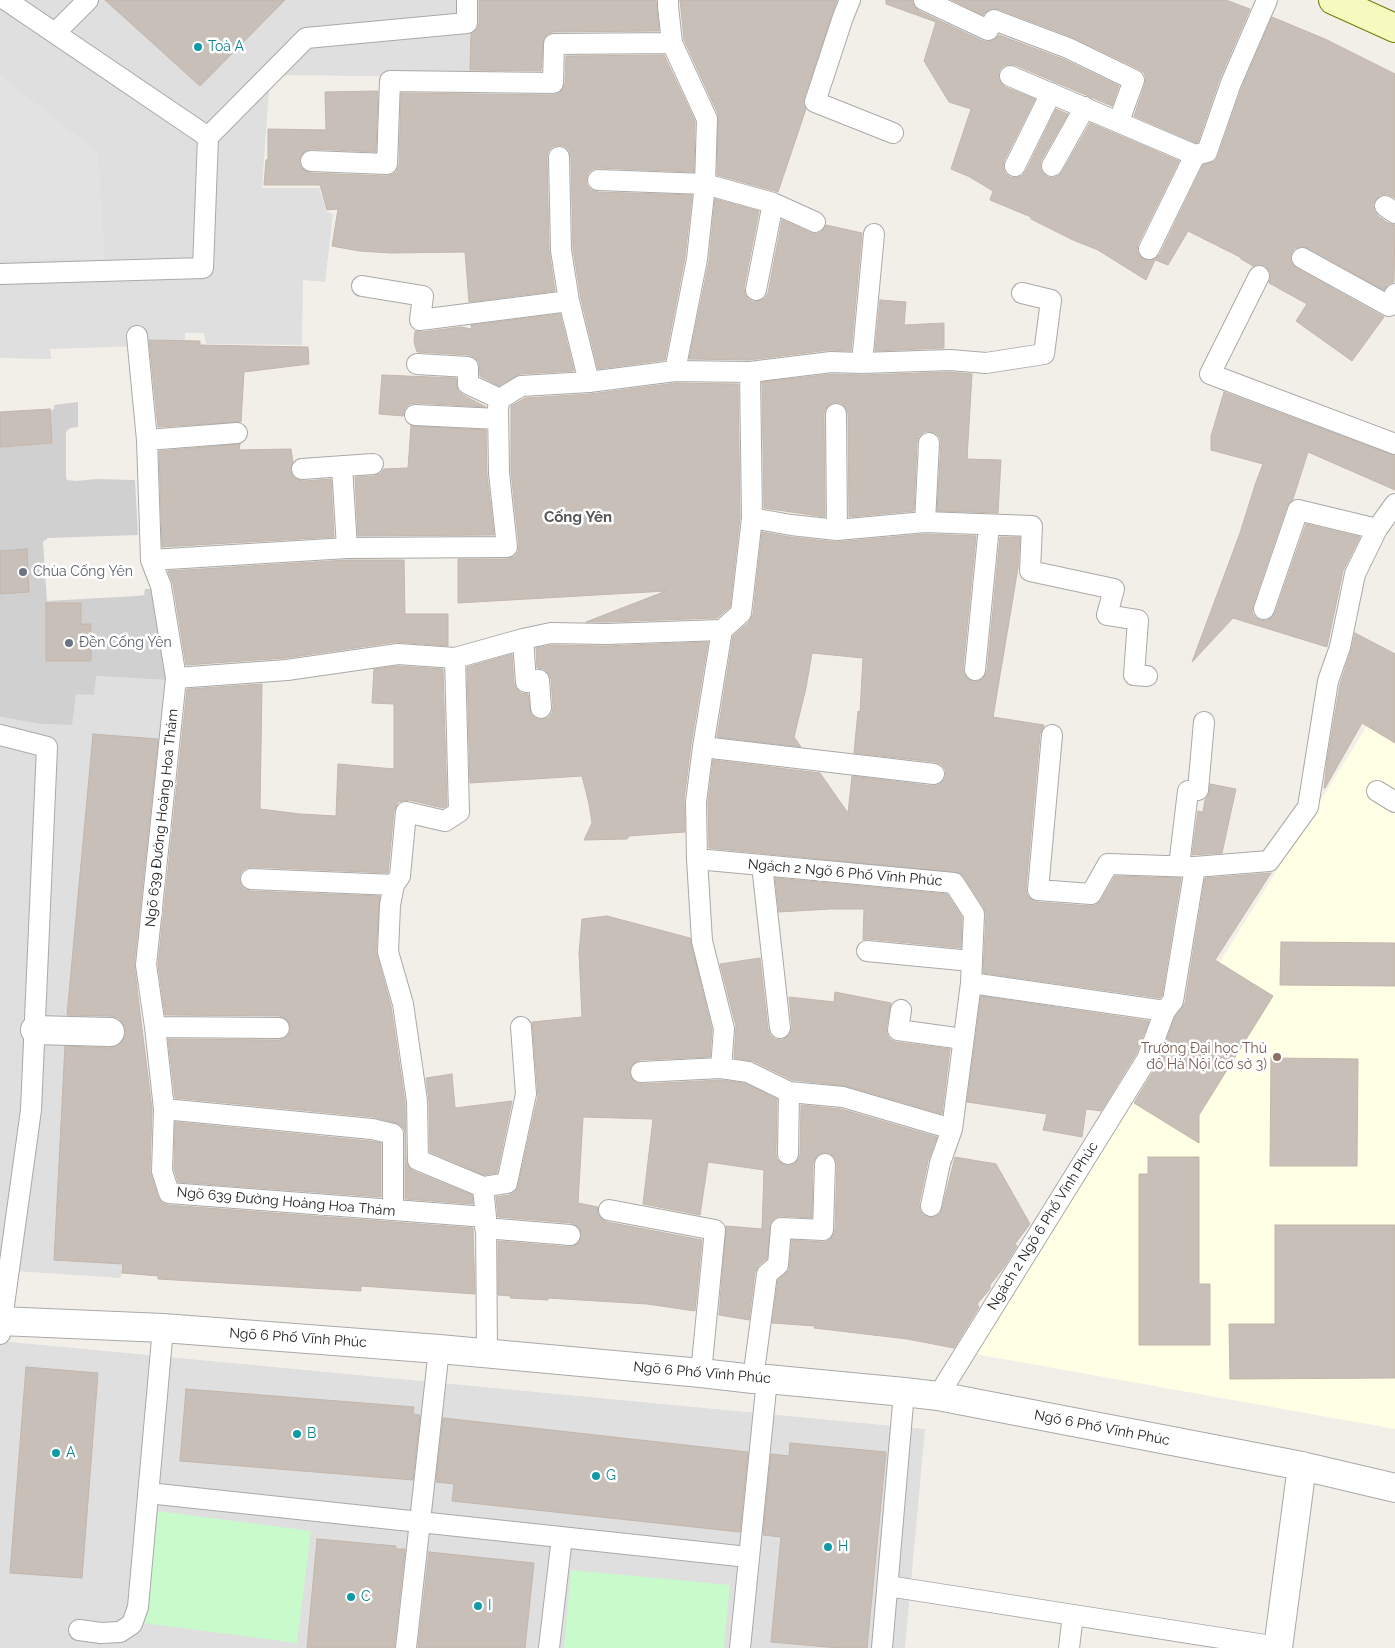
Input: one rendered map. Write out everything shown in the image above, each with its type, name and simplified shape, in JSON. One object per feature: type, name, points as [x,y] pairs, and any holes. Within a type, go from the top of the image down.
[{"type":"main road","points":[[1333,0],[1395,28]]},
{"type":"street","points":[[34,1030],[110,1032]]},
{"type":"street","name":"Ngõ 6 Phố Vĩnh Phúc","points":[[0,1326],[163,1328],[439,1349],[904,1392],[938,1396],[1302,1466],[1395,1488]]},
{"type":"street","points":[[1278,1647],[1302,1466]]},
{"type":"lane","points":[[6,0],[208,137]]},
{"type":"lane","points":[[55,33],[88,0]]},
{"type":"lane","points":[[0,274],[203,268],[208,137],[306,38],[467,23],[467,0]]},
{"type":"lane","points":[[668,0],[672,43],[707,119],[705,184],[697,258],[674,371]]},
{"type":"lane","points":[[850,0],[815,102],[892,133]]},
{"type":"lane","points":[[924,0],[988,30],[994,20],[1068,48],[1134,80],[1119,121]]},
{"type":"lane","points":[[1010,76],[1195,155],[1207,152],[1232,83],[1266,0]]},
{"type":"lane","points":[[311,161],[388,164],[390,81],[553,83],[554,44],[672,43]]},
{"type":"lane","points":[[1015,166],[1051,93]]},
{"type":"lane","points":[[1052,166],[1085,107]]},
{"type":"lane","points":[[1149,249],[1195,155]]},
{"type":"lane","points":[[558,157],[561,250],[569,301],[589,382]]},
{"type":"lane","points":[[598,180],[705,184],[773,203],[815,222]]},
{"type":"lane","points":[[756,290],[773,203]]},
{"type":"lane","points":[[862,363],[874,234]]},
{"type":"lane","points":[[1302,258],[1389,306],[1395,294]]},
{"type":"lane","points":[[1259,276],[1210,374],[1395,444]]},
{"type":"lane","points":[[362,286],[423,296],[420,320],[569,301]]},
{"type":"lane","points":[[150,560],[347,548],[507,546],[499,473],[498,408],[500,399],[521,386],[589,382],[674,371],[750,372],[831,362],[862,363],[950,360],[986,362],[1044,354],[1051,300],[1022,293]]},
{"type":"lane","name":"Ngõ 639 Đường Hoàng Hoa Thám","points":[[137,336],[147,440],[150,560],[161,586],[176,678],[146,965],[164,1109],[162,1171],[169,1193],[393,1210],[570,1235]]},
{"type":"lane","points":[[417,364],[468,367],[468,384],[500,399]]},
{"type":"lane","points":[[176,678],[287,670],[398,654],[455,658],[552,633],[606,634],[722,630],[742,613],[752,518],[750,372]]},
{"type":"lane","points":[[836,414],[837,530]]},
{"type":"lane","points":[[415,416],[498,420]]},
{"type":"lane","points":[[147,440],[237,433]]},
{"type":"lane","points":[[926,522],[929,443]]},
{"type":"lane","points":[[302,469],[373,464]]},
{"type":"lane","points":[[342,466],[347,548]]},
{"type":"lane","points":[[1052,735],[1038,890],[1091,894],[1108,864],[1187,866],[1269,861],[1308,808],[1328,681],[1340,646],[1355,574],[1377,529],[1395,504]]},
{"type":"lane","points":[[1264,609],[1298,510],[1377,529]]},
{"type":"lane","points":[[752,518],[790,525],[837,530],[926,522],[989,526],[1032,526],[1030,571],[1114,589],[1107,615],[1138,620],[1134,675],[1147,676]]},
{"type":"lane","points":[[975,670],[989,526]]},
{"type":"lane","points":[[722,630],[696,802],[702,941],[724,1029],[722,1068]]},
{"type":"lane","points":[[523,639],[526,682],[539,680],[541,708]]},
{"type":"lane","points":[[455,658],[459,812],[445,821],[406,812],[400,876],[394,884],[390,905],[388,952],[404,1013],[417,1101],[418,1160],[483,1187],[507,1183],[526,1094],[521,1027]]},
{"type":"lane","name":"Ngách 2 Ngõ 6 Phố Vĩnh Phúc","points":[[938,1396],[1147,1059],[1165,1011],[1173,1001],[1187,866],[1188,791],[1198,790],[1204,722]]},
{"type":"lane","points":[[0,735],[48,747],[31,1110],[0,1326]]},
{"type":"lane","points":[[703,746],[934,774]]},
{"type":"lane","points":[[1377,791],[1395,802]]},
{"type":"lane","name":"Ngách 2 Ngõ 6 Phố Vĩnh Phúc","points":[[697,859],[954,883],[974,914],[971,983],[952,1129],[940,1163],[931,1206]]},
{"type":"lane","points":[[762,865],[780,1028]]},
{"type":"lane","points":[[252,879],[394,884]]},
{"type":"lane","points":[[867,951],[971,961]]},
{"type":"lane","points":[[971,983],[1165,1011]]},
{"type":"lane","points":[[901,1010],[898,1030],[963,1039]]},
{"type":"lane","points":[[155,1026],[279,1028]]},
{"type":"lane","points":[[640,1072],[722,1068],[748,1072],[790,1092],[844,1097],[952,1129]]},
{"type":"lane","points":[[788,1154],[790,1092]]},
{"type":"lane","points":[[164,1109],[372,1129],[393,1134],[393,1210]]},
{"type":"lane","points":[[740,1648],[767,1274],[778,1265],[781,1228],[824,1230],[824,1164]]},
{"type":"lane","points":[[483,1187],[487,1354]]},
{"type":"lane","points":[[609,1210],[715,1230],[701,1373]]},
{"type":"lane","points":[[79,1630],[101,1633],[120,1632],[132,1624],[138,1607],[163,1328]]},
{"type":"lane","points":[[406,1648],[439,1349]]},
{"type":"lane","points":[[882,1648],[904,1392]]},
{"type":"lane","points":[[148,1493],[748,1556]]},
{"type":"lane","points":[[549,1648],[562,1537]]},
{"type":"lane","points":[[888,1586],[1278,1647]]},
{"type":"lane","points":[[1069,1648],[1073,1615]]},
{"type":"shaded area","points":[[0,0],[472,0],[471,77],[270,75],[262,188],[319,188],[327,212],[333,214],[325,282],[303,280],[302,345],[206,344],[204,333],[185,333],[185,340],[142,340],[142,346],[50,349],[51,359],[0,358]]},
{"type":"shaded area","points":[[0,75],[98,152],[105,259],[0,259]]},
{"type":"shaded area","name":"Chùa Cống Yên","points":[[78,402],[78,427],[70,428],[66,432],[67,480],[135,480],[138,535],[48,538],[43,542],[47,601],[137,596],[144,595],[145,589],[152,589],[166,680],[96,676],[94,695],[76,694],[72,725],[41,724],[0,717],[0,412],[50,411],[54,409],[54,405]]},
{"type":"shaded area","points":[[96,676],[166,680],[135,1013],[125,1013],[123,1049],[123,1264],[121,1278],[0,1270],[0,717],[41,724],[71,725],[76,694]]},
{"type":"shaded area","name":"Trường Đại học Thủ đô Hà Nội (cơ sở 3)","points":[[1395,679],[1395,1429],[975,1354],[1359,739]]},
{"type":"shaded area","points":[[0,1341],[925,1429],[905,1648],[0,1648]]},
{"type":"green space","points":[[158,1511],[311,1531],[297,1643],[143,1623]]},
{"type":"green space","points":[[571,1570],[730,1585],[724,1648],[564,1648]]},
{"type":"building","name":"Toà A","points":[[105,0],[285,0],[200,86]]},
{"type":"building","points":[[479,0],[656,0],[659,31],[553,32],[544,38],[541,71],[470,70],[471,34],[477,29],[479,23]]},
{"type":"building","points":[[680,0],[837,0],[804,98],[803,104],[806,109],[778,192],[717,175],[718,114],[684,40]]},
{"type":"building","points":[[886,0],[912,0],[914,6],[919,11],[983,41],[994,40],[999,35],[1063,59],[1119,86],[1112,106],[1015,65],[1003,66],[999,71],[998,77],[1001,83],[1005,87],[1035,99],[1004,161],[1003,167],[1005,173],[1010,177],[1022,176],[1056,109],[1068,114],[1041,161],[1040,167],[1047,177],[1053,178],[1062,172],[1090,123],[1179,161],[1138,244],[1137,250],[1139,255],[1149,261],[1155,259],[1160,254],[1203,165],[1215,161],[1218,156],[1242,87],[1272,17],[1325,39],[1395,74],[1395,198],[1387,194],[1380,195],[1373,205],[1374,211],[1378,216],[1388,223],[1395,225],[1394,282],[1388,284],[1384,290],[1302,246],[1295,248],[1290,258],[1296,268],[1384,317],[1352,361],[1296,321],[1307,304],[1269,283],[1271,275],[1265,266],[1259,264],[1253,266],[1240,257],[1188,231],[1168,265],[1155,260],[1146,280],[1098,250],[1073,240],[1031,219],[1031,217],[990,200],[993,191],[970,177],[951,169],[971,109],[949,102],[924,61],[936,22],[886,4]]},
{"type":"building","points":[[952,0],[1226,0],[1250,9],[1220,78],[1198,142],[1196,143],[1134,116],[1146,78],[1139,69],[1072,37],[998,9],[988,10],[983,15]]},
{"type":"building","points":[[664,55],[695,121],[694,172],[598,168],[588,173],[586,180],[591,190],[598,192],[692,195],[685,257],[665,360],[598,369],[581,299],[573,249],[571,157],[569,150],[564,146],[552,147],[547,157],[549,250],[555,291],[469,302],[465,252],[391,253],[359,251],[332,246],[338,209],[327,210],[320,185],[264,185],[266,160],[268,159],[268,129],[326,130],[325,92],[378,91],[376,152],[311,149],[301,155],[299,161],[301,167],[311,173],[387,176],[397,171],[399,165],[401,93],[553,95],[563,89],[565,83],[566,56]]},
{"type":"building","points":[[715,199],[759,211],[744,288],[748,299],[753,302],[765,298],[768,293],[782,220],[816,234],[821,232],[826,225],[862,233],[851,351],[830,350],[749,360],[689,359],[709,261]]},
{"type":"building","points":[[880,300],[906,302],[904,325],[944,323],[944,348],[875,351]]},
{"type":"building","points":[[560,314],[574,371],[520,374],[499,386],[480,376],[479,362],[474,357],[469,355],[417,352],[414,342],[415,331],[422,332],[461,327],[472,329],[471,325]]},
{"type":"building","points":[[149,340],[200,341],[200,345],[308,347],[309,364],[244,372],[241,422],[158,427]]},
{"type":"building","points":[[950,372],[972,374],[967,459],[1001,460],[998,513],[937,511],[941,443],[936,433],[929,431],[919,436],[917,442],[914,511],[849,517],[848,414],[846,408],[841,403],[836,402],[830,404],[825,409],[824,414],[825,517],[764,508],[762,382],[832,374],[862,375]]},
{"type":"building","points":[[382,375],[456,378],[458,391],[486,407],[416,403],[410,404],[405,408],[403,416],[379,414]]},
{"type":"building","points":[[676,383],[738,384],[740,517],[730,607],[717,618],[586,622],[666,591],[458,603],[458,559],[507,559],[514,557],[518,552],[519,546],[511,472],[511,406],[525,398],[590,394]]},
{"type":"building","points":[[1224,392],[1395,456],[1395,490],[1308,452],[1293,499],[1287,506],[1252,612],[1255,617],[1266,621],[1275,613],[1306,524],[1360,537],[1343,571],[1327,647],[1233,618],[1192,662],[1240,533],[1263,464],[1211,450],[1211,436]]},
{"type":"building","points":[[50,409],[52,443],[0,447],[0,412]]},
{"type":"building","points":[[411,426],[486,430],[487,474],[494,535],[358,536],[355,477],[374,476],[380,474],[384,469],[408,468]]},
{"type":"building","points":[[240,444],[239,450],[291,449],[293,462],[290,470],[296,479],[303,481],[331,479],[334,537],[162,547],[159,451]]},
{"type":"building","points":[[762,532],[836,542],[925,534],[976,536],[963,669],[968,679],[974,682],[984,677],[987,671],[1000,537],[1020,537],[1018,568],[993,717],[1044,725],[1040,734],[1027,895],[1037,902],[1091,906],[1096,905],[1101,900],[1115,876],[1181,878],[1162,996],[1160,998],[983,973],[986,914],[984,908],[960,873],[709,848],[708,803],[713,760],[820,773],[848,813],[852,776],[933,786],[939,785],[946,776],[945,769],[941,764],[935,762],[854,753],[858,711],[860,712],[863,658],[812,653],[794,737],[801,747],[717,737],[733,636],[749,622],[753,614]]},
{"type":"building","points":[[27,549],[29,592],[0,594],[0,551]]},
{"type":"building","points":[[347,560],[404,560],[405,614],[448,614],[448,646],[396,642],[286,658],[186,665],[173,584],[168,571]]},
{"type":"building","name":"Đền Cống Yên","points":[[46,603],[81,603],[81,624],[91,624],[91,661],[46,661]]},
{"type":"building","points":[[1355,633],[1395,654],[1395,743],[1362,723],[1324,788],[1340,684]]},
{"type":"building","points":[[708,642],[684,800],[685,832],[629,836],[627,839],[584,840],[592,823],[582,776],[470,783],[467,667],[512,654],[516,688],[521,693],[528,694],[531,714],[535,718],[542,720],[548,718],[552,713],[551,679],[544,669],[537,668],[536,648],[552,645],[606,646]]},
{"type":"building","points":[[398,666],[443,669],[447,806],[443,808],[409,800],[398,802],[394,811],[388,873],[252,867],[246,868],[241,872],[239,879],[244,889],[250,891],[380,896],[376,952],[391,1006],[405,1102],[406,1161],[413,1171],[472,1195],[473,1204],[405,1199],[405,1134],[404,1129],[396,1123],[373,1117],[175,1098],[168,1039],[279,1040],[285,1038],[291,1029],[289,1022],[279,1016],[165,1015],[158,965],[187,689],[262,684],[260,809],[336,816],[338,764],[394,769],[394,704],[372,703],[374,669]]},
{"type":"building","points":[[93,734],[158,739],[134,964],[152,1109],[150,1171],[158,1197],[162,1203],[168,1205],[473,1228],[475,1294],[361,1286],[361,1291],[158,1279],[158,1276],[122,1273],[123,1264],[54,1260],[65,1046],[110,1048],[123,1041],[126,1033],[123,1024],[118,1018],[110,1016],[67,1015]]},
{"type":"building","points":[[1210,784],[1236,789],[1222,853],[1192,855],[1198,811],[1203,812]]},
{"type":"building","points":[[1271,873],[1215,960],[1273,996],[1199,1115],[1199,1143],[1134,1103],[1157,1065],[1175,1017],[1185,1003],[1205,878]]},
{"type":"building","points":[[775,878],[947,894],[962,917],[961,948],[863,940],[864,909],[779,912]]},
{"type":"building","points":[[607,916],[690,938],[712,1030],[710,1057],[640,1060],[631,1066],[629,1072],[635,1082],[642,1084],[720,1080],[744,1083],[777,1099],[776,1154],[777,1159],[787,1166],[794,1164],[800,1155],[801,1105],[841,1109],[937,1137],[928,1161],[919,1204],[923,1215],[928,1217],[935,1217],[940,1214],[955,1157],[996,1164],[1030,1224],[1015,1244],[1017,1246],[990,1285],[990,1289],[977,1304],[979,1307],[954,1348],[907,1339],[814,1328],[815,1326],[772,1323],[778,1280],[789,1270],[792,1240],[823,1242],[833,1236],[835,1230],[837,1164],[835,1158],[826,1152],[819,1154],[813,1163],[812,1218],[781,1216],[771,1222],[767,1259],[759,1265],[755,1272],[749,1320],[719,1315],[726,1226],[762,1229],[764,1170],[708,1162],[700,1215],[643,1204],[653,1119],[583,1117],[578,1203],[598,1207],[598,1214],[607,1222],[702,1240],[695,1311],[647,1304],[548,1298],[548,1300],[510,1298],[511,1296],[498,1295],[498,1241],[570,1247],[579,1242],[582,1236],[577,1226],[571,1223],[498,1217],[496,1197],[509,1195],[516,1191],[538,1096],[532,1022],[582,1017],[579,953],[582,919]]},
{"type":"building","points":[[1281,942],[1395,943],[1395,986],[1280,985]]},
{"type":"building","points":[[760,958],[768,1029],[770,1035],[775,1039],[782,1040],[791,1032],[789,997],[834,1002],[835,992],[891,1003],[886,1029],[887,1035],[891,1040],[950,1049],[942,1114],[846,1086],[792,1080],[753,1061],[734,1058],[736,1026],[720,964]]},
{"type":"building","points":[[981,996],[1149,1021],[1136,1054],[1101,1111],[1086,1109],[1082,1137],[1043,1130],[1047,1114],[967,1102]]},
{"type":"building","points":[[1271,1058],[1358,1059],[1357,1166],[1270,1166]]},
{"type":"building","points":[[452,1074],[455,1108],[512,1101],[497,1173],[484,1175],[430,1152],[429,1101],[426,1078]]},
{"type":"building","points":[[175,1122],[381,1143],[381,1197],[178,1182],[174,1169]]},
{"type":"building","points":[[1148,1157],[1199,1157],[1199,1284],[1210,1284],[1210,1345],[1139,1345],[1139,1174],[1148,1174]]},
{"type":"building","points":[[1275,1225],[1395,1225],[1395,1378],[1230,1379],[1229,1324],[1275,1324]]},
{"type":"building","name":"A","points":[[26,1367],[98,1373],[82,1578],[10,1573]]},
{"type":"building","name":"B","points":[[186,1389],[414,1407],[413,1414],[420,1415],[413,1480],[180,1461]]},
{"type":"building","name":"G","points":[[443,1418],[748,1452],[740,1532],[452,1501],[454,1484],[436,1482]]},
{"type":"building","name":"H","points":[[790,1443],[886,1452],[867,1648],[838,1648],[771,1642],[781,1537],[763,1535],[771,1454],[789,1456]]},
{"type":"building","name":"C","points":[[317,1539],[396,1546],[396,1549],[405,1549],[394,1648],[307,1648]]},
{"type":"building","name":"I","points":[[429,1552],[534,1563],[525,1648],[418,1648]]},
{"type":"place","name":"Toà A","points":[[198,47]]},
{"type":"place","name":"Chùa Cống Yên","points":[[23,572]]},
{"type":"place","name":"Đền Cống Yên","points":[[69,643]]},
{"type":"place","name":"Trường Đại học Thủ đô Hà Nội (cơ sở 3)","points":[[1277,1057]]},
{"type":"place","name":"B","points":[[297,1434]]},
{"type":"place","name":"A","points":[[56,1453]]},
{"type":"place","name":"G","points":[[596,1476]]},
{"type":"place","name":"H","points":[[828,1547]]},
{"type":"place","name":"C","points":[[351,1597]]},
{"type":"place","name":"I","points":[[478,1606]]},
{"type":"district","name":"Cống Yên","points":[[578,517]]}]
